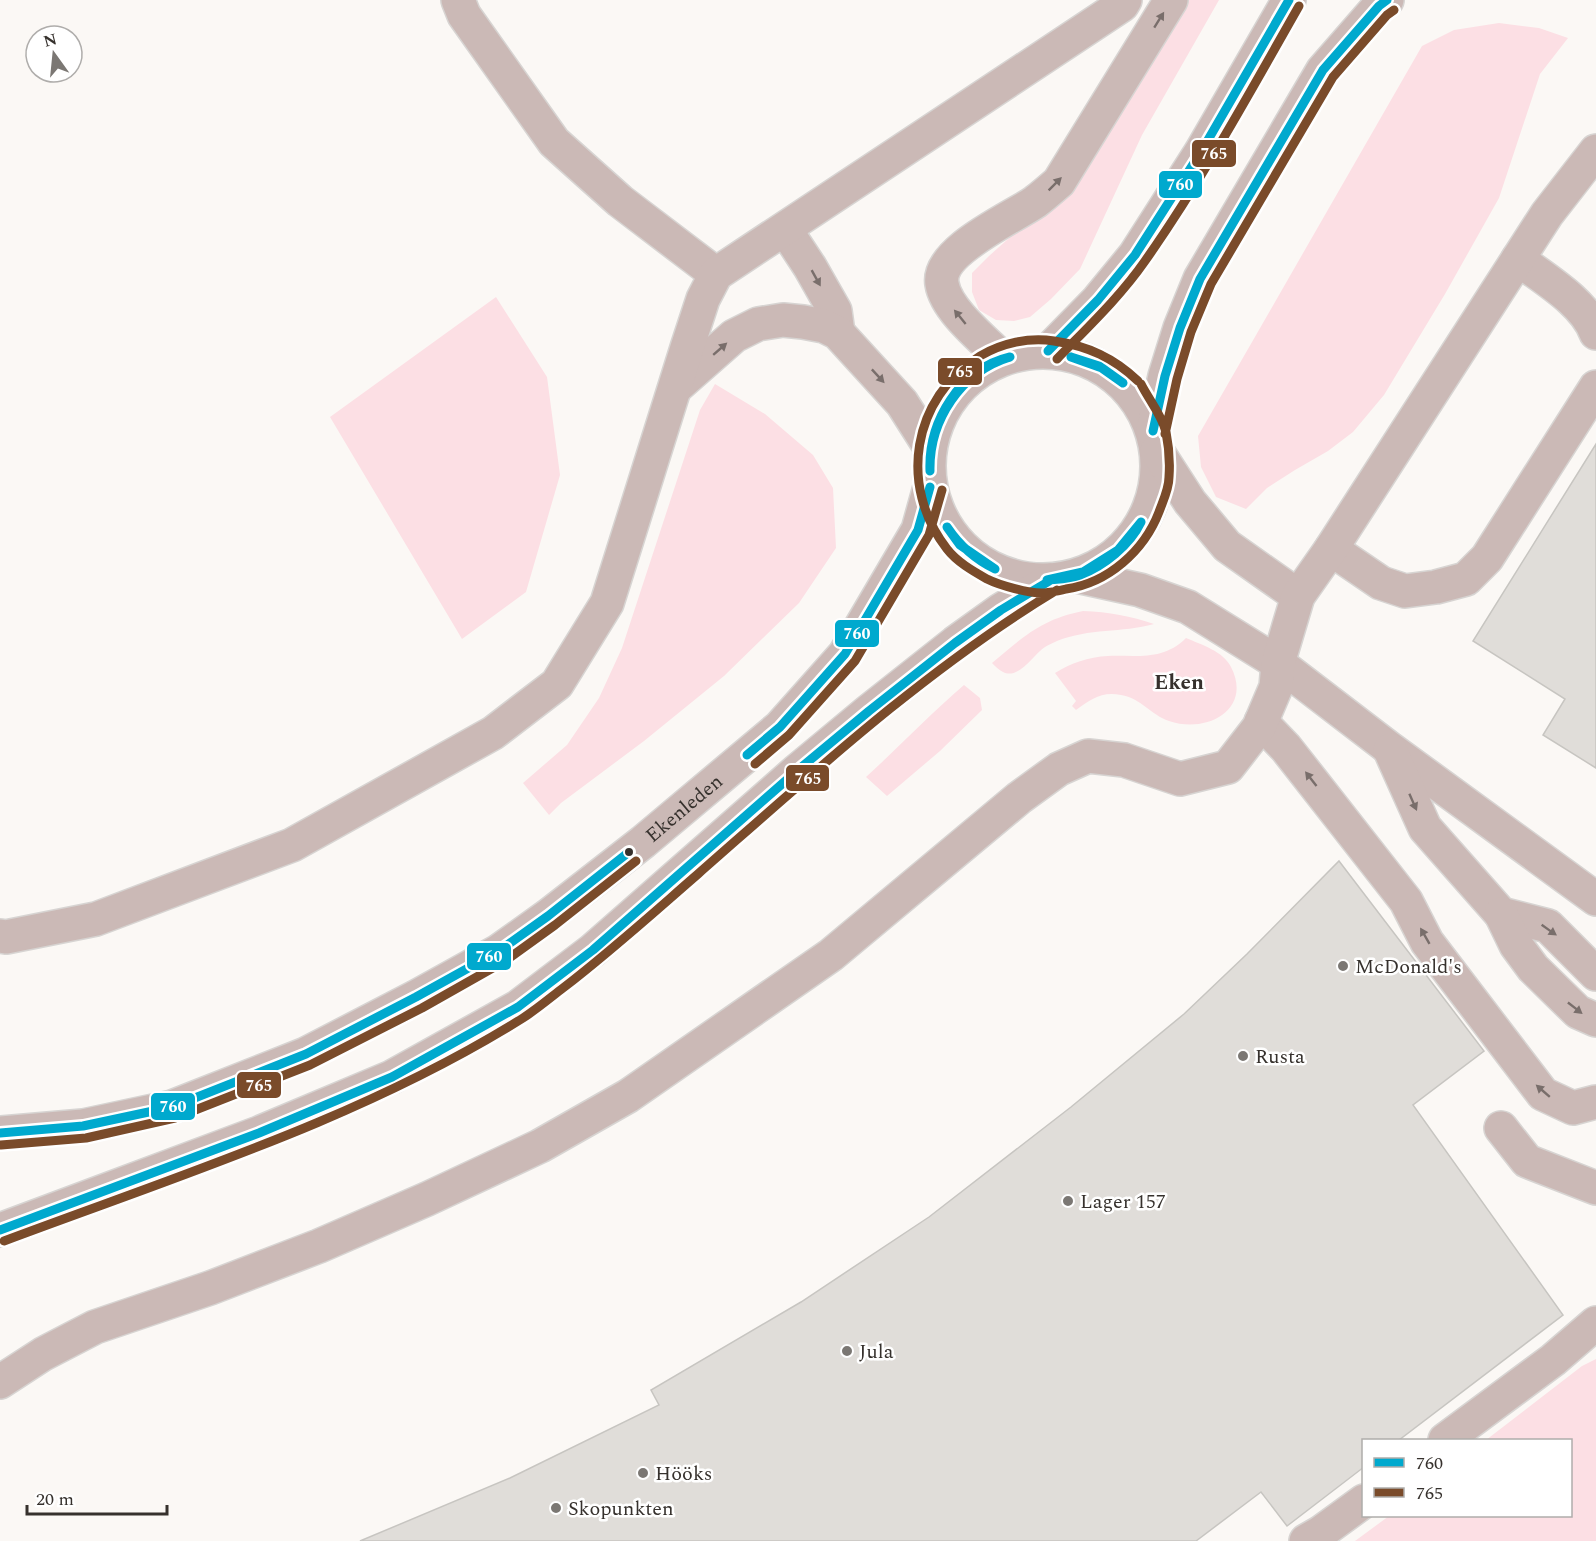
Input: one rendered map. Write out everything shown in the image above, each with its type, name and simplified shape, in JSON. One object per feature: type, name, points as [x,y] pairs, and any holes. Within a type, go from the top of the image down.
[{"type":"street","points":[[458,0],[464,15],[554,142],[620,201],[716,274]]},
{"type":"street","points":[[0,936],[6,937],[96,919],[292,845],[493,734],[557,684],[607,603],[704,299],[716,274],[1122,5],[1125,0]]},
{"type":"street","points":[[1002,358],[956,314],[942,285],[943,271],[952,258],[966,245],[1036,202],[1059,182],[1172,0]]},
{"type":"street","points":[[1048,351],[1098,300],[1135,255],[1201,152],[1289,0]]},
{"type":"street","points":[[0,1230],[259,1133],[392,1077],[518,1008],[592,950],[798,770],[955,643],[1001,610],[1064,578],[1105,562],[1130,541],[1147,514],[1157,484],[1155,441],[1171,357],[1200,279],[1323,70],[1379,6],[1387,0]]},
{"type":"street","points":[[0,1382],[43,1354],[94,1327],[210,1288],[319,1246],[540,1146],[628,1096],[831,955],[1001,812],[1059,769],[1088,756],[1124,760],[1180,779],[1228,767],[1261,722],[1276,687],[1278,663],[1298,596],[1331,549],[1547,214],[1596,151]]},
{"type":"street","points":[[785,229],[835,311],[838,333]]},
{"type":"street","points":[[1518,259],[1578,306],[1593,325],[1596,333]]},
{"type":"street","points":[[676,387],[734,336],[758,324],[783,320],[824,326],[838,333],[902,403],[930,447]]},
{"type":"street","points":[[1298,596],[1227,546],[1190,502],[1155,441],[1140,402],[1107,369],[1093,362],[1048,351],[1027,351],[1002,358],[984,367],[968,379],[942,410],[930,447],[928,461],[930,487],[945,526],[973,557],[1010,576],[1030,580],[1064,578],[1140,590],[1188,607],[1278,663],[1389,748],[1596,899]]},
{"type":"street","points":[[1331,549],[1381,583],[1405,591],[1436,587],[1466,579],[1487,558],[1596,387]]},
{"type":"street","name":"Ekenleden","points":[[0,1133],[83,1126],[171,1107],[306,1054],[499,951],[643,842],[780,727],[845,654],[918,530],[930,487]]},
{"type":"street","points":[[1261,722],[1286,748],[1406,901],[1427,942],[1543,1094],[1573,1108],[1596,1102]]},
{"type":"street","points":[[1389,748],[1425,828],[1501,914],[1516,945],[1533,968],[1578,1012],[1596,1020]]},
{"type":"street","points":[[1501,914],[1548,926],[1596,974]]},
{"type":"street","points":[[1502,1128],[1527,1161],[1596,1188]]},
{"type":"street","points":[[1446,1439],[1553,1360],[1596,1323]]},
{"type":"street","points":[[1306,1541],[1362,1502]]},
{"type":"shaded area","points":[[1186,0],[1219,0],[1142,135],[1080,269],[1030,317],[1014,321],[996,320],[979,310],[972,292],[972,273],[1075,179]]},
{"type":"shaded area","points":[[1499,23],[1539,28],[1568,38],[1540,74],[1499,198],[1445,294],[1384,395],[1353,432],[1328,451],[1267,488],[1246,509],[1216,497],[1201,467],[1198,436],[1422,46],[1454,30]]},
{"type":"shaded area","points":[[496,297],[547,377],[560,475],[526,592],[462,639],[330,417]]},
{"type":"shaded area","points":[[715,384],[765,414],[813,455],[833,488],[836,548],[799,603],[724,676],[644,741],[561,803],[549,815],[523,783],[567,745],[599,698],[622,648],[700,410]]},
{"type":"shaded area","points":[[1083,611],[1120,615],[1154,624],[1081,634],[1057,641],[1041,650],[1026,665],[1009,674],[992,663],[1044,624]]},
{"type":"shaded area","points":[[1186,638],[1212,649],[1223,657],[1231,667],[1236,682],[1236,695],[1231,706],[1211,721],[1183,724],[1169,721],[1134,699],[1114,694],[1097,697],[1076,710],[1072,706],[1076,701],[1055,673],[1087,659],[1159,654]]},
{"type":"shaded area","points":[[964,685],[980,698],[982,710],[940,751],[887,796],[866,777]]},
{"type":"shaded area","points":[[1596,1359],[1596,1541],[1355,1541],[1388,1517],[1572,1517],[1572,1439],[1487,1439],[1582,1366]]},
{"type":"building","points":[[1596,444],[1596,768],[1543,735],[1565,699],[1473,641]]},
{"type":"building","points":[[1339,861],[1484,1051],[1413,1105],[1563,1315],[1400,1439],[1362,1439],[1362,1469],[1287,1526],[1261,1492],[1196,1541],[360,1541],[510,1478],[659,1405],[651,1390],[801,1302],[929,1217],[1071,1107],[1184,1014]]},
{"type":"transit line","name":"760","points":[[1048,351],[1098,300],[1135,255],[1201,152],[1289,0]]},
{"type":"transit line","name":"760","points":[[1153,431],[1165,376],[1180,328],[1200,279],[1323,70],[1379,6],[1387,0]]},
{"type":"transit line","name":"765","points":[[1057,359],[1114,300],[1145,261],[1206,167],[1299,6]]},
{"type":"transit line","name":"765","points":[[1165,434],[1177,379],[1191,332],[1211,284],[1333,77],[1387,15],[1394,10]]},
{"type":"transit line","name":"765","points":[[1138,381],[1120,366],[1100,354],[1078,346],[1045,340],[1016,342],[997,348],[980,356],[957,374],[939,395],[927,419],[920,445],[918,471],[922,498],[932,524],[951,554],[987,579],[1015,589],[1038,593],[1081,586],[1096,580],[1123,563],[1144,540],[1152,526],[1169,481],[1166,432],[1141,384]]},
{"type":"transit line","name":"760","points":[[930,471],[935,434],[950,400],[976,373],[992,363],[1010,357]]},
{"type":"transit line","name":"760","points":[[930,471],[935,434],[951,400],[977,374],[992,364],[1010,357]]},
{"type":"transit line","name":"760","points":[[1071,357],[1099,366],[1123,383]]},
{"type":"transit line","name":"760","points":[[1071,357],[1102,368],[1123,383]]},
{"type":"transit line","name":"760","points":[[747,755],[780,727],[845,654],[918,530],[930,487]]},
{"type":"transit line","name":"765","points":[[755,764],[789,735],[855,661],[929,535],[942,490]]},
{"type":"transit line","name":"760","points":[[1047,580],[1083,572],[1118,550],[1141,522]]},
{"type":"transit line","name":"760","points":[[1047,580],[1076,576],[1098,566],[1123,547],[1141,522]]},
{"type":"transit line","name":"760","points":[[947,527],[960,545],[995,569]]},
{"type":"transit line","name":"760","points":[[947,527],[968,551],[995,569]]},
{"type":"transit line","name":"760","points":[[0,1230],[259,1133],[392,1077],[518,1007],[593,950],[798,770],[869,711],[955,643],[1001,610],[1051,580]]},
{"type":"transit line","name":"765","points":[[4,1241],[203,1168],[335,1115],[462,1054],[523,1018],[615,946],[871,724],[962,654],[1057,590]]},
{"type":"transit line","name":"760","points":[[0,1133],[83,1126],[172,1107],[306,1054],[499,951],[548,916],[629,852]]},
{"type":"transit line","name":"765","points":[[1,1145],[86,1138],[175,1118],[310,1065],[422,1008],[505,961],[636,861]]},
{"type":"place","name":"McDonald's","points":[[1343,966]]},
{"type":"place","name":"Rusta","points":[[1243,1056]]},
{"type":"place","name":"Lager 157","points":[[1068,1201]]},
{"type":"place","name":"Jula","points":[[847,1351]]},
{"type":"place","name":"Hööks","points":[[643,1473]]},
{"type":"place","name":"Skopunkten","points":[[556,1508]]},
{"type":"district","name":"Eken","points":[[1179,682]]}]
